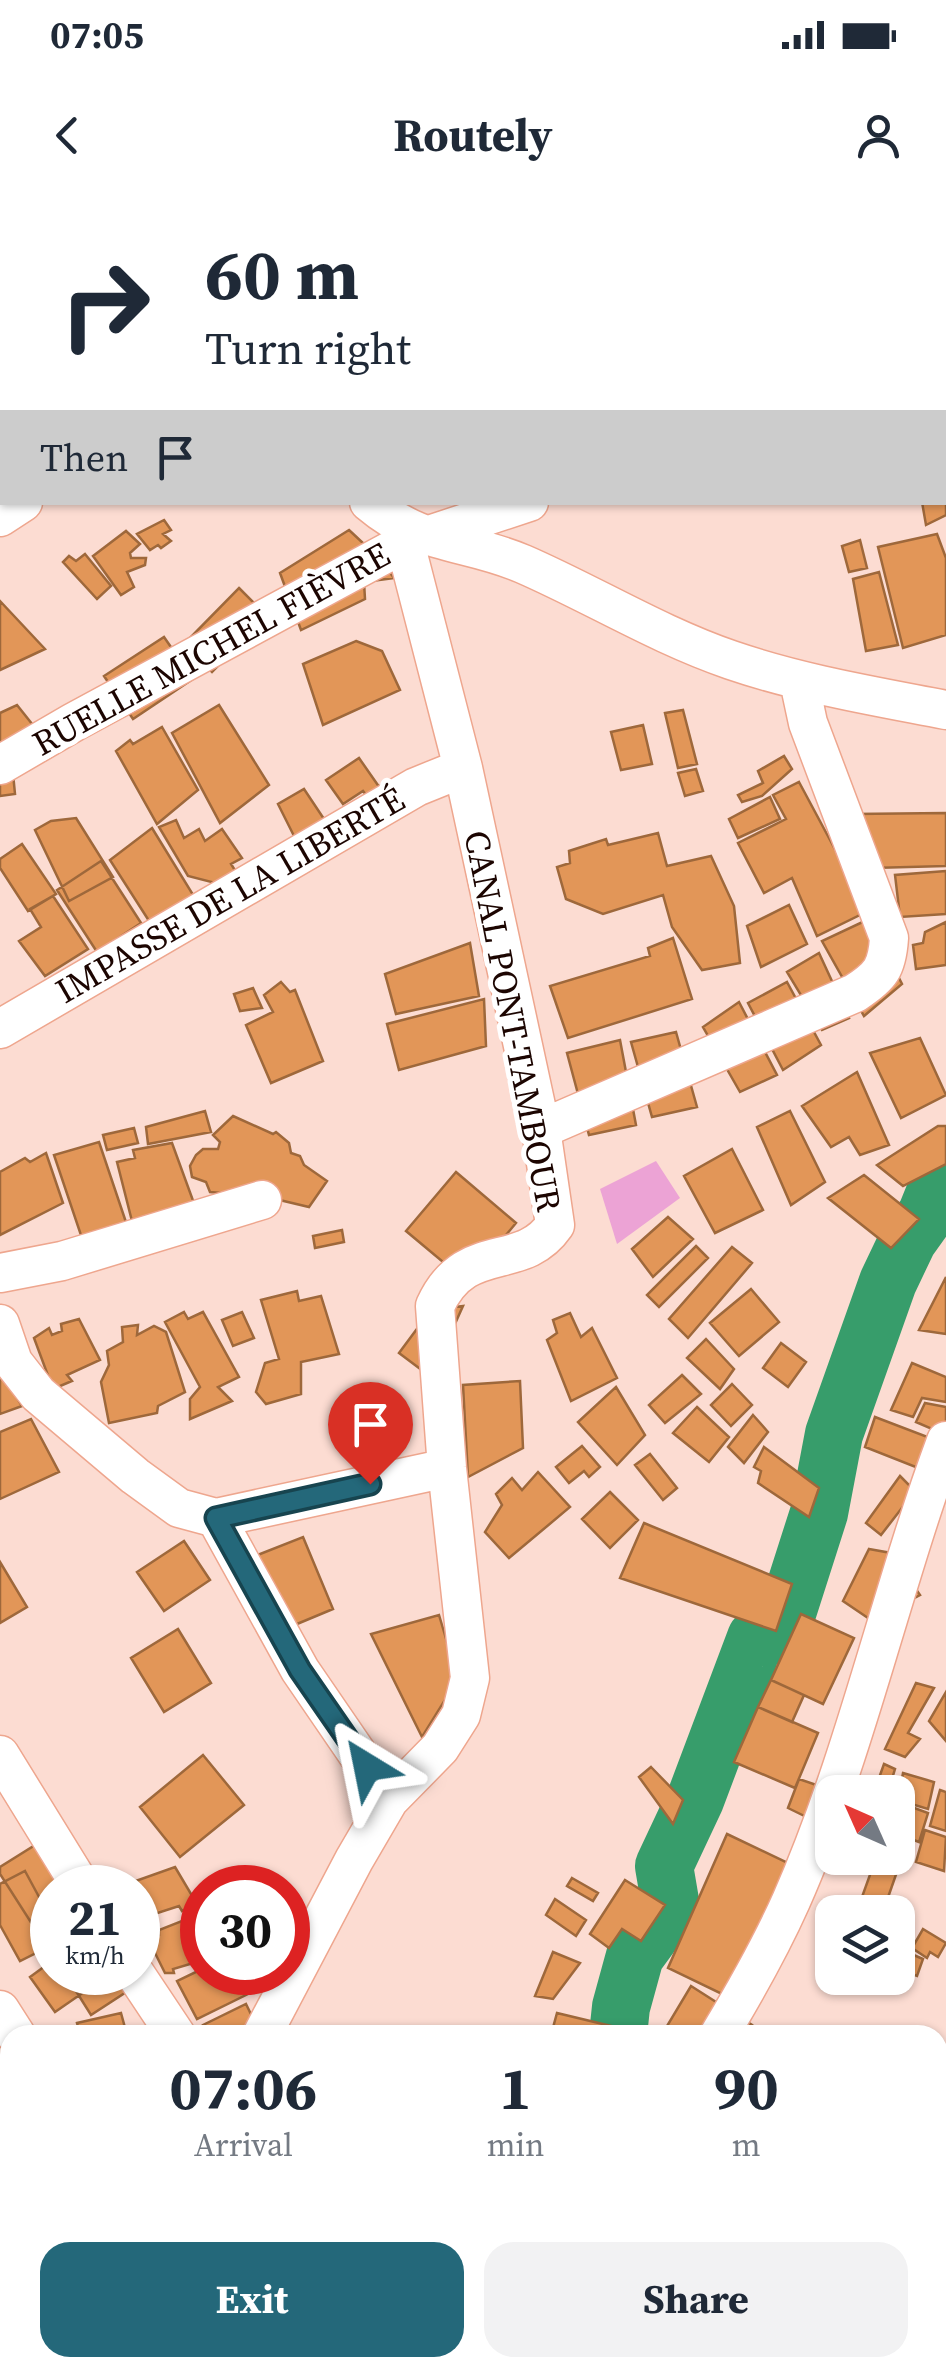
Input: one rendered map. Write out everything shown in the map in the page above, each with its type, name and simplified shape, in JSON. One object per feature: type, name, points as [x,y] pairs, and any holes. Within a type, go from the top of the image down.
[{"type":"street","name":"RUELLE MICHEL FIÈVRE","points":[[0,766],[397,522],[509,505]]},
{"type":"street","points":[[397,522],[520,562],[612,609],[711,652],[798,681],[946,710]]},
{"type":"street","name":"CANAL PONT-TAMBOUR","points":[[267,2025],[389,1800],[440,1748],[461,1715],[470,1678],[447,1468],[435,1306],[443,1288],[458,1272],[476,1262],[528,1249],[555,1225],[541,1129],[464,768],[397,522]]},
{"type":"street","points":[[541,1129],[855,992],[872,982],[887,962],[889,938],[808,723],[798,681]]},
{"type":"street","name":"IMPASSE DE LA LIBERTÉ","points":[[0,1029],[416,788],[464,768]]},
{"type":"street","points":[[0,1273],[62,1261],[262,1200]]},
{"type":"street","points":[[0,1324],[14,1362],[38,1394],[180,1508],[216,1518],[447,1468]]},
{"type":"street","points":[[725,2025],[792,1900],[835,1786],[912,1534],[946,1441]]},
{"type":"street","points":[[216,1518],[300,1670],[389,1800]]},
{"type":"street","points":[[0,1756],[68,1865]]},
{"type":"street","points":[[149,1995],[169,2025]]},
{"type":"shaded area","points":[[656,1161],[680,1198],[617,1244],[600,1189]]},
{"type":"building","points":[[923,505],[946,505],[946,515],[926,525]]},
{"type":"building","points":[[164,520],[171,530],[163,534],[171,541],[150,550],[137,534]]},
{"type":"building","points":[[349,530],[394,578],[364,582],[365,599],[301,630],[280,573]]},
{"type":"building","points":[[126,531],[140,544],[130,553],[131,558],[146,558],[145,565],[127,572],[134,587],[121,595],[93,556]]},
{"type":"building","points":[[937,534],[946,558],[946,635],[903,648],[878,547]]},
{"type":"building","points":[[860,540],[867,568],[849,572],[842,546]]},
{"type":"building","points":[[85,554],[111,586],[97,599],[63,562],[69,556],[76,561]]},
{"type":"building","points":[[879,572],[898,645],[866,651],[853,579]]},
{"type":"building","points":[[239,588],[267,616],[212,672],[184,644]]},
{"type":"building","points":[[0,601],[45,649],[0,670]]},
{"type":"building","points":[[164,637],[193,679],[133,719],[104,676]]},
{"type":"building","points":[[356,641],[382,651],[400,690],[323,725],[303,664]]},
{"type":"building","points":[[17,705],[40,734],[12,763],[15,794],[0,796],[0,713]]},
{"type":"building","points":[[219,705],[269,785],[220,823],[172,733]]},
{"type":"building","points":[[683,710],[697,764],[678,768],[665,713]]},
{"type":"building","points":[[643,725],[652,764],[621,770],[611,732]]},
{"type":"building","points":[[162,727],[198,790],[157,824],[116,751],[130,740],[133,744]]},
{"type":"building","points":[[784,756],[792,769],[762,796],[742,802],[738,795],[763,783],[758,771]]},
{"type":"building","points":[[359,758],[382,791],[370,800],[363,791],[343,804],[326,780]]},
{"type":"building","points":[[696,769],[703,791],[685,796],[678,773]]},
{"type":"building","points":[[799,782],[868,911],[817,936],[792,878],[764,893],[738,843],[786,819],[773,795]]},
{"type":"building","points":[[304,789],[332,831],[294,836],[278,804]]},
{"type":"building","points":[[770,797],[780,819],[738,838],[729,819]]},
{"type":"building","points":[[946,813],[946,866],[872,868],[854,814]]},
{"type":"building","points":[[76,818],[113,877],[69,901],[35,830],[51,821]]},
{"type":"building","points":[[176,820],[184,838],[199,829],[205,841],[222,829],[242,858],[231,864],[236,872],[219,884],[188,876],[159,827]]},
{"type":"building","points":[[152,828],[195,898],[151,924],[110,860]]},
{"type":"building","points":[[658,833],[667,866],[711,856],[734,906],[740,963],[702,970],[672,927],[663,895],[603,914],[566,899],[557,867],[570,863],[569,851],[606,839],[608,845]]},
{"type":"building","points":[[22,844],[56,894],[28,911],[0,868],[0,859]]},
{"type":"building","points":[[101,861],[141,923],[97,952],[57,890]]},
{"type":"building","points":[[946,871],[946,914],[900,917],[895,875]]},
{"type":"building","points":[[53,896],[88,949],[45,976],[19,941],[41,927],[30,909]]},
{"type":"building","points":[[789,905],[807,944],[761,967],[747,926]]},
{"type":"building","points":[[869,919],[902,984],[864,1016],[822,941]]},
{"type":"building","points":[[946,922],[946,965],[916,969],[913,945],[923,943],[925,932]]},
{"type":"building","points":[[673,938],[692,999],[568,1038],[550,986],[650,956],[648,948]]},
{"type":"building","points":[[470,943],[479,996],[396,1014],[385,974]]},
{"type":"building","points":[[819,953],[849,1018],[822,1030],[787,972]]},
{"type":"building","points":[[281,982],[290,992],[295,990],[323,1061],[271,1083],[246,1025],[273,1012],[264,995]]},
{"type":"building","points":[[787,982],[821,1045],[783,1070],[748,1003]]},
{"type":"building","points":[[253,988],[262,1008],[240,1011],[234,994]]},
{"type":"building","points":[[484,999],[486,1046],[399,1070],[387,1024]]},
{"type":"building","points":[[739,1002],[777,1075],[740,1092],[703,1027]]},
{"type":"building","points":[[676,1032],[697,1107],[652,1117],[631,1042]]},
{"type":"building","points":[[920,1038],[946,1095],[901,1118],[870,1053]]},
{"type":"building","points":[[620,1040],[636,1125],[589,1135],[567,1053]]},
{"type":"building","points":[[857,1072],[889,1145],[860,1155],[849,1137],[831,1147],[802,1106]]},
{"type":"building","points":[[205,1111],[211,1132],[148,1144],[146,1127]]},
{"type":"building","points":[[790,1111],[825,1182],[791,1205],[757,1127]]},
{"type":"building","points":[[233,1116],[276,1132],[289,1143],[291,1153],[300,1156],[304,1165],[327,1181],[309,1207],[267,1197],[210,1192],[206,1182],[192,1177],[190,1166],[196,1155],[203,1149],[218,1149],[220,1142],[213,1135]]},
{"type":"building","points":[[938,1126],[946,1126],[946,1164],[903,1186],[877,1165]]},
{"type":"building","points":[[134,1128],[138,1143],[107,1150],[103,1135]]},
{"type":"building","points":[[99,1142],[134,1246],[89,1259],[54,1155]]},
{"type":"building","points":[[172,1143],[199,1217],[134,1229],[117,1162],[135,1158],[133,1150]]},
{"type":"building","points":[[732,1149],[763,1210],[715,1233],[684,1176]]},
{"type":"building","points":[[46,1153],[63,1203],[0,1235],[0,1172],[25,1158],[30,1162]]},
{"type":"building","points":[[456,1172],[516,1223],[467,1282],[406,1231]]},
{"type":"building","points":[[864,1175],[919,1219],[891,1248],[828,1198]]},
{"type":"building","points":[[668,1217],[693,1239],[653,1277],[632,1249]]},
{"type":"building","points":[[342,1230],[344,1242],[315,1248],[313,1236]]},
{"type":"building","points":[[696,1246],[708,1258],[659,1307],[647,1295]]},
{"type":"building","points":[[732,1247],[752,1263],[688,1338],[669,1319]]},
{"type":"building","points":[[946,1277],[946,1334],[919,1330]]},
{"type":"building","points":[[751,1289],[779,1322],[739,1356],[710,1323]]},
{"type":"building","points":[[297,1291],[299,1301],[321,1296],[339,1354],[301,1362],[301,1394],[266,1404],[256,1392],[265,1363],[279,1359],[261,1300]]},
{"type":"building","points":[[463,1306],[431,1377],[399,1353],[431,1310]]},
{"type":"building","points":[[184,1312],[188,1319],[203,1312],[239,1377],[218,1387],[232,1401],[190,1419],[190,1399],[200,1387],[165,1322]]},
{"type":"building","points":[[242,1312],[254,1338],[233,1346],[222,1320]]},
{"type":"building","points":[[570,1313],[581,1337],[592,1328],[617,1378],[571,1401],[547,1340],[557,1333],[553,1320]]},
{"type":"building","points":[[79,1319],[100,1360],[67,1375],[72,1381],[53,1389],[34,1338],[49,1328],[52,1335],[62,1331],[61,1324]]},
{"type":"building","points":[[138,1325],[137,1335],[154,1326],[166,1332],[185,1392],[158,1406],[157,1413],[109,1423],[101,1382],[109,1365],[107,1351],[123,1342],[122,1327]]},
{"type":"building","points":[[706,1339],[734,1369],[720,1389],[687,1358]]},
{"type":"building","points":[[781,1343],[806,1362],[788,1387],[763,1368]]},
{"type":"building","points":[[912,1363],[946,1377],[946,1402],[922,1398],[913,1417],[891,1410]]},
{"type":"building","points":[[0,1370],[22,1406],[0,1414]]},
{"type":"building","points":[[682,1375],[701,1394],[665,1423],[649,1405]]},
{"type":"building","points":[[520,1381],[523,1448],[468,1477],[463,1385]]},
{"type":"building","points":[[732,1384],[752,1405],[731,1426],[711,1405]]},
{"type":"building","points":[[616,1387],[645,1435],[617,1465],[578,1422]]},
{"type":"building","points":[[925,1403],[946,1407],[946,1435],[916,1422]]},
{"type":"building","points":[[697,1407],[729,1437],[709,1462],[673,1433]]},
{"type":"building","points":[[753,1415],[768,1432],[744,1463],[728,1447]]},
{"type":"building","points":[[875,1417],[946,1444],[941,1477],[865,1447]]},
{"type":"building","points":[[31,1419],[59,1472],[0,1499],[0,1432]]},
{"type":"building","points":[[582,1446],[600,1467],[589,1477],[584,1471],[569,1483],[556,1467]]},
{"type":"building","points":[[764,1447],[819,1488],[809,1517],[758,1483],[761,1471],[754,1467]]},
{"type":"building","points":[[650,1454],[677,1488],[663,1500],[635,1465]]},
{"type":"building","points":[[538,1472],[570,1507],[509,1558],[485,1532],[502,1505],[496,1494],[512,1478],[522,1490]]},
{"type":"building","points":[[900,1476],[915,1491],[881,1535],[866,1523]]},
{"type":"building","points":[[610,1492],[638,1520],[610,1548],[582,1519]]},
{"type":"building","points":[[644,1523],[792,1584],[776,1631],[620,1578]]},
{"type":"building","points":[[303,1537],[333,1609],[285,1629],[255,1556]]},
{"type":"building","points":[[184,1541],[210,1580],[164,1611],[137,1572]]},
{"type":"building","points":[[869,1549],[891,1553],[920,1595],[878,1617],[868,1618],[843,1601]]},
{"type":"building","points":[[0,1562],[27,1607],[0,1623]]},
{"type":"building","points":[[801,1614],[854,1638],[823,1704],[771,1680]]},
{"type":"building","points":[[439,1615],[458,1679],[422,1737],[371,1634]]},
{"type":"building","points":[[178,1629],[211,1683],[164,1712],[131,1658]]},
{"type":"building","points":[[771,1680],[804,1695],[792,1722],[758,1707]]},
{"type":"building","points":[[916,1683],[934,1688],[908,1733],[920,1739],[905,1757],[885,1749]]},
{"type":"building","points":[[946,1692],[946,1741],[929,1721]]},
{"type":"building","points":[[758,1707],[818,1733],[795,1788],[734,1762]]},
{"type":"building","points":[[203,1755],[244,1805],[180,1857],[140,1807]]},
{"type":"building","points":[[884,1764],[895,1769],[893,1775],[880,1775]]},
{"type":"building","points":[[651,1767],[683,1800],[673,1824],[639,1777]]},
{"type":"building","points":[[915,1776],[934,1782],[928,1809],[915,1805]]},
{"type":"building","points":[[799,1779],[815,1784],[815,1821],[788,1808]]},
{"type":"building","points":[[940,1790],[946,1792],[946,1831],[930,1826]]},
{"type":"building","points":[[915,1808],[928,1813],[919,1842],[915,1840]]},
{"type":"building","points":[[925,1830],[946,1837],[944,1871],[916,1862]]},
{"type":"building","points":[[727,1834],[809,1873],[749,2007],[668,1968]]},
{"type":"building","points":[[40,1842],[54,1865],[30,1865],[30,1921],[0,1874],[0,1867]]},
{"type":"building","points":[[175,1867],[180,1875],[180,1908],[160,1912],[160,1872]]},
{"type":"building","points":[[25,1871],[30,1880],[30,1956],[20,1961],[0,1925],[0,1884]]},
{"type":"building","points":[[870,1875],[896,1875],[889,1895],[863,1895]]},
{"type":"building","points":[[572,1878],[598,1893],[593,1901],[567,1886]]},
{"type":"building","points":[[625,1880],[665,1905],[641,1941],[622,1929],[609,1948],[590,1934]]},
{"type":"building","points":[[555,1899],[586,1920],[576,1936],[546,1915]]},
{"type":"building","points":[[180,1922],[180,1967],[173,1969],[174,1973],[165,1973],[160,1963],[160,1930]]},
{"type":"building","points":[[923,1929],[946,1943],[938,1957],[930,1952],[927,1958],[915,1950]]},
{"type":"building","points":[[553,1952],[580,1963],[553,1999],[535,1996]]},
{"type":"building","points":[[915,1956],[923,1959],[915,1975]]},
{"type":"building","points":[[691,1986],[752,2025],[668,2025]]},
{"type":"building","points":[[43,1995],[80,1995],[55,2012]]},
{"type":"building","points":[[78,1995],[122,1995],[91,2015]]},
{"type":"building","points":[[184,1995],[246,1995],[197,2019]]},
{"type":"building","points":[[246,2004],[256,2025],[203,2025]]},
{"type":"building","points":[[121,2013],[124,2025],[78,2025]]},
{"type":"building","points":[[557,2013],[607,2025],[554,2025]]},
{"type":"waterway","points":[[619,2025],[635,1956],[671,1907],[664,1866],[695,1800],[756,1638],[780,1635],[819,1513],[834,1434],[888,1282],[908,1240],[926,1215],[945,1168]]},
{"type":"route","points":[[367,1767],[300,1670],[216,1518],[370,1484]]}]
